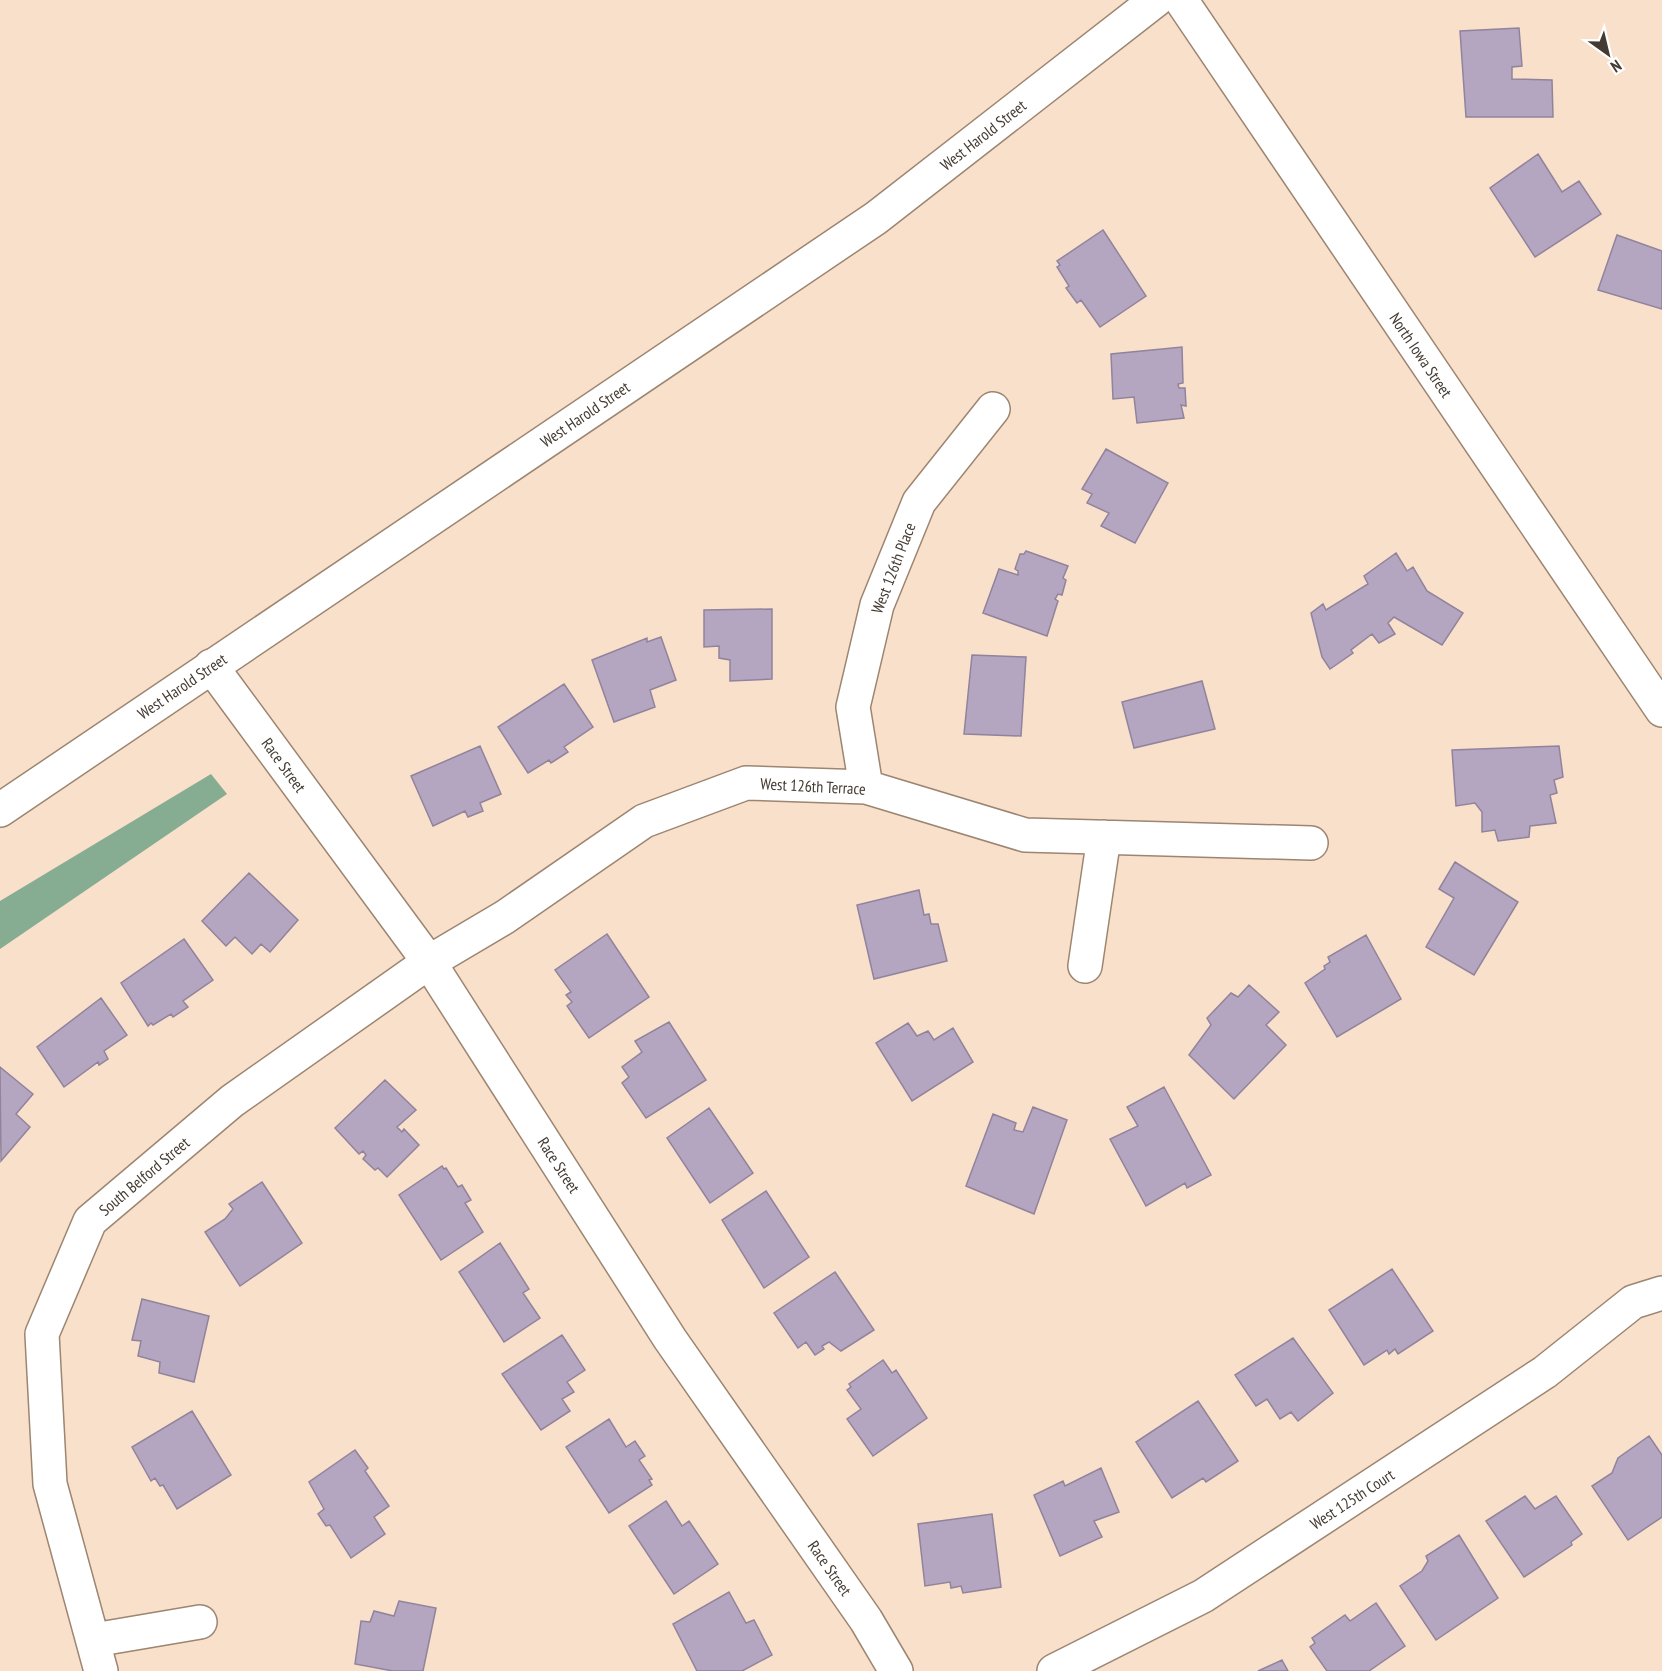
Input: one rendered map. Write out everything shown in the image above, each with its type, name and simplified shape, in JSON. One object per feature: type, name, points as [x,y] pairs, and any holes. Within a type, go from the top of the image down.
[{"type":"street","name":"West Harold Street","points":[[0,810],[876,218],[1156,0]]},
{"type":"street","name":"North Iowa Street","points":[[1181,0],[1662,710]]},
{"type":"street","name":"West 126th Place","points":[[866,787],[853,707],[877,605],[919,502],[993,409]]},
{"type":"street","name":"Race Street","points":[[211,666],[429,962],[670,1339],[866,1620],[896,1671]]},
{"type":"street","name":"West 126th Terrace","points":[[429,962],[505,917],[644,821],[746,783],[866,787],[1025,835],[1311,843]]},
{"type":"street","points":[[1085,966],[1104,837]]},
{"type":"street","name":"South Belford Street","points":[[100,1671],[50,1484],[42,1334],[90,1221],[232,1101],[429,962]]},
{"type":"street","name":"West 125th Court","points":[[1054,1671],[1203,1596],[1545,1372],[1648,1298]]},
{"type":"street","points":[[93,1640],[200,1622]]},
{"type":"green space","points":[[211,774],[227,794],[0,949],[0,901]]},
{"type":"building","points":[[1519,28],[1522,66],[1512,67],[1512,79],[1552,80],[1553,117],[1466,117],[1460,31]]},
{"type":"building","points":[[1538,154],[1562,192],[1579,181],[1601,214],[1535,257],[1490,188]]},
{"type":"building","points":[[1103,230],[1146,296],[1100,327],[1081,300],[1077,303],[1066,288],[1069,286],[1057,267],[1060,265],[1057,261]]},
{"type":"building","points":[[1617,235],[1662,251],[1662,309],[1598,290]]},
{"type":"building","points":[[1182,347],[1183,383],[1178,384],[1179,388],[1185,388],[1186,406],[1181,405],[1184,418],[1137,423],[1134,397],[1113,399],[1111,354]]},
{"type":"building","points":[[1106,449],[1168,483],[1135,543],[1101,526],[1109,513],[1087,503],[1092,494],[1082,489]]},
{"type":"building","points":[[1026,551],[1068,566],[1063,578],[1066,580],[1062,595],[1058,594],[1055,599],[1058,601],[1047,636],[983,613],[999,569],[1018,575],[1015,569],[1020,554]]},
{"type":"building","points":[[1396,553],[1407,571],[1413,567],[1427,591],[1463,613],[1442,645],[1394,617],[1388,623],[1395,634],[1379,643],[1372,634],[1351,650],[1353,653],[1330,669],[1322,657],[1311,613],[1323,604],[1326,610],[1368,584],[1364,576]]},
{"type":"building","points":[[772,609],[772,679],[730,681],[730,660],[719,658],[719,646],[704,647],[704,610]]},
{"type":"building","points":[[661,637],[676,680],[650,690],[655,707],[614,722],[592,660],[647,638],[647,642]]},
{"type":"building","points":[[972,655],[1026,657],[1021,736],[964,734]]},
{"type":"building","points":[[1202,681],[1215,729],[1134,748],[1122,702]]},
{"type":"building","points":[[564,684],[593,727],[564,747],[568,752],[551,763],[549,760],[528,773],[498,727]]},
{"type":"building","points":[[480,746],[501,794],[480,803],[483,811],[468,817],[465,811],[433,826],[411,776]]},
{"type":"building","points":[[1559,746],[1563,777],[1554,780],[1557,793],[1550,795],[1556,823],[1530,826],[1529,837],[1498,841],[1495,830],[1482,832],[1482,812],[1475,803],[1456,806],[1452,750]]},
{"type":"building","points":[[1455,862],[1518,902],[1474,975],[1426,947],[1454,898],[1439,889]]},
{"type":"building","points":[[249,873],[298,920],[270,952],[261,944],[252,954],[235,937],[226,946],[202,921]]},
{"type":"building","points":[[919,890],[924,915],[929,914],[931,924],[938,924],[947,961],[874,979],[857,905]]},
{"type":"building","points":[[607,934],[649,997],[589,1038],[567,1006],[572,1002],[566,995],[571,992],[555,970]]},
{"type":"building","points":[[1366,935],[1401,999],[1337,1037],[1305,983],[1325,969],[1324,966],[1330,962],[1328,957]]},
{"type":"building","points":[[184,939],[213,980],[183,1001],[188,1007],[173,1017],[171,1014],[148,1026],[121,983]]},
{"type":"building","points":[[1249,985],[1279,1012],[1266,1025],[1286,1045],[1234,1099],[1189,1055],[1211,1025],[1207,1018],[1231,993],[1238,997]]},
{"type":"building","points":[[101,998],[127,1035],[104,1051],[108,1059],[99,1065],[98,1062],[64,1087],[37,1047]]},
{"type":"building","points":[[669,1022],[706,1080],[646,1118],[622,1083],[629,1077],[622,1067],[642,1052],[635,1041]]},
{"type":"building","points":[[908,1023],[917,1036],[928,1031],[934,1040],[953,1028],[973,1062],[912,1101],[876,1043]]},
{"type":"building","points":[[0,1067],[33,1094],[16,1114],[30,1127],[1,1161]]},
{"type":"building","points":[[385,1080],[416,1110],[397,1127],[402,1132],[404,1129],[419,1145],[387,1177],[363,1159],[366,1155],[363,1151],[359,1154],[335,1128]]},
{"type":"building","points":[[1164,1087],[1211,1175],[1187,1188],[1185,1183],[1146,1206],[1110,1139],[1138,1126],[1127,1107]]},
{"type":"building","points":[[1033,1107],[1067,1120],[1034,1214],[966,1186],[993,1114],[1016,1123],[1014,1130],[1023,1132]]},
{"type":"building","points":[[709,1108],[753,1173],[710,1203],[667,1138]]},
{"type":"building","points":[[442,1166],[446,1168],[458,1187],[462,1185],[471,1200],[465,1203],[483,1232],[441,1260],[399,1195]]},
{"type":"building","points":[[262,1182],[302,1243],[240,1286],[205,1232],[225,1219],[233,1209],[229,1204]]},
{"type":"building","points":[[766,1191],[809,1257],[764,1288],[722,1220]]},
{"type":"building","points":[[500,1243],[529,1289],[523,1293],[540,1318],[504,1342],[459,1272]]},
{"type":"building","points":[[1392,1269],[1433,1331],[1398,1354],[1395,1349],[1389,1354],[1387,1350],[1364,1365],[1329,1310]]},
{"type":"building","points":[[835,1272],[874,1330],[841,1351],[829,1342],[822,1346],[824,1349],[815,1355],[806,1342],[798,1348],[774,1313]]},
{"type":"building","points":[[142,1299],[209,1316],[194,1382],[159,1373],[160,1362],[138,1356],[141,1341],[132,1340]]},
{"type":"building","points":[[562,1335],[585,1370],[567,1382],[574,1392],[562,1399],[570,1411],[541,1430],[502,1374]]},
{"type":"building","points":[[1293,1338],[1333,1393],[1298,1421],[1291,1412],[1280,1419],[1267,1399],[1256,1406],[1235,1375]]},
{"type":"building","points":[[883,1360],[892,1373],[896,1370],[927,1418],[873,1456],[847,1419],[861,1409],[847,1390],[851,1387],[849,1384]]},
{"type":"building","points":[[1198,1401],[1238,1461],[1206,1482],[1203,1478],[1172,1498],[1136,1442]]},
{"type":"building","points":[[192,1411],[231,1475],[177,1509],[163,1485],[160,1486],[155,1478],[151,1481],[132,1447]]},
{"type":"building","points":[[609,1419],[626,1447],[635,1441],[645,1456],[639,1460],[652,1479],[649,1480],[652,1485],[609,1513],[566,1447]]},
{"type":"building","points":[[1649,1436],[1662,1455],[1662,1517],[1628,1540],[1592,1486],[1612,1473],[1618,1458]]},
{"type":"building","points":[[355,1450],[368,1468],[365,1471],[389,1506],[374,1517],[385,1534],[351,1558],[330,1525],[326,1526],[318,1514],[324,1509],[309,1482]]},
{"type":"building","points":[[1101,1468],[1119,1512],[1094,1521],[1102,1537],[1060,1556],[1034,1495],[1063,1481],[1065,1486]]},
{"type":"building","points":[[1525,1496],[1535,1509],[1556,1496],[1582,1534],[1571,1542],[1572,1545],[1524,1577],[1486,1521]]},
{"type":"building","points":[[666,1501],[682,1526],[689,1521],[718,1564],[674,1594],[629,1526]]},
{"type":"building","points":[[992,1514],[1001,1587],[963,1593],[961,1586],[951,1588],[950,1582],[925,1586],[918,1524]]},
{"type":"building","points":[[1459,1535],[1498,1598],[1436,1640],[1400,1586],[1422,1571],[1428,1561],[1426,1556]]},
{"type":"building","points":[[729,1592],[746,1623],[754,1620],[772,1655],[742,1671],[697,1671],[673,1624]]},
{"type":"building","points":[[399,1601],[436,1608],[423,1671],[393,1671],[355,1664],[361,1621],[370,1622],[374,1611],[394,1616]]},
{"type":"building","points":[[1376,1603],[1405,1646],[1369,1671],[1327,1671],[1310,1647],[1315,1643],[1312,1638],[1345,1615],[1350,1621]]},
{"type":"building","points":[[1282,1660],[1288,1671],[1258,1671]]}]
